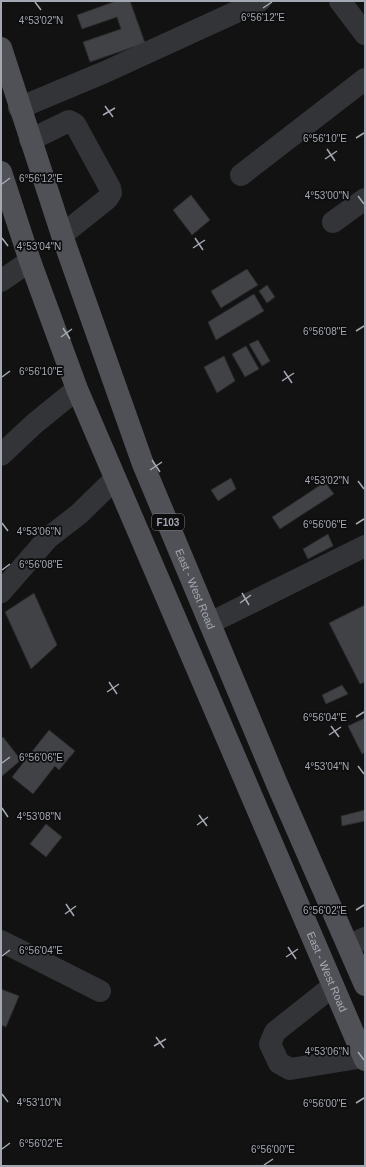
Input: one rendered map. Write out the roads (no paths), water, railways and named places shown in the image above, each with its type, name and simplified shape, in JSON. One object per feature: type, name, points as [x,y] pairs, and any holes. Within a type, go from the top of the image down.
[{"type":"main road","name":"East - West Road","points":[[1,48],[19,108],[62,235],[143,464],[277,784],[356,942],[365,985]]},
{"type":"main road","name":"East - West Road","points":[[1,172],[30,261],[77,389],[364,1058]]},
{"type":"street","points":[[19,108],[105,72],[260,1]]},
{"type":"street","points":[[340,1],[365,34]]},
{"type":"street","points":[[240,175],[365,79]]},
{"type":"street","points":[[30,140],[69,121],[75,124],[110,188],[111,193],[107,199],[62,235]]},
{"type":"street","points":[[333,222],[365,198]]},
{"type":"street","points":[[1,281],[30,261]]},
{"type":"street","points":[[1,455],[34,424],[77,389]]},
{"type":"street","points":[[1,592],[48,538],[79,514],[115,479]]},
{"type":"street","points":[[210,623],[365,546]]},
{"type":"street","points":[[1,942],[100,991]]},
{"type":"street","points":[[333,986],[275,1032],[270,1044],[279,1063],[290,1069],[364,1058]]}]
